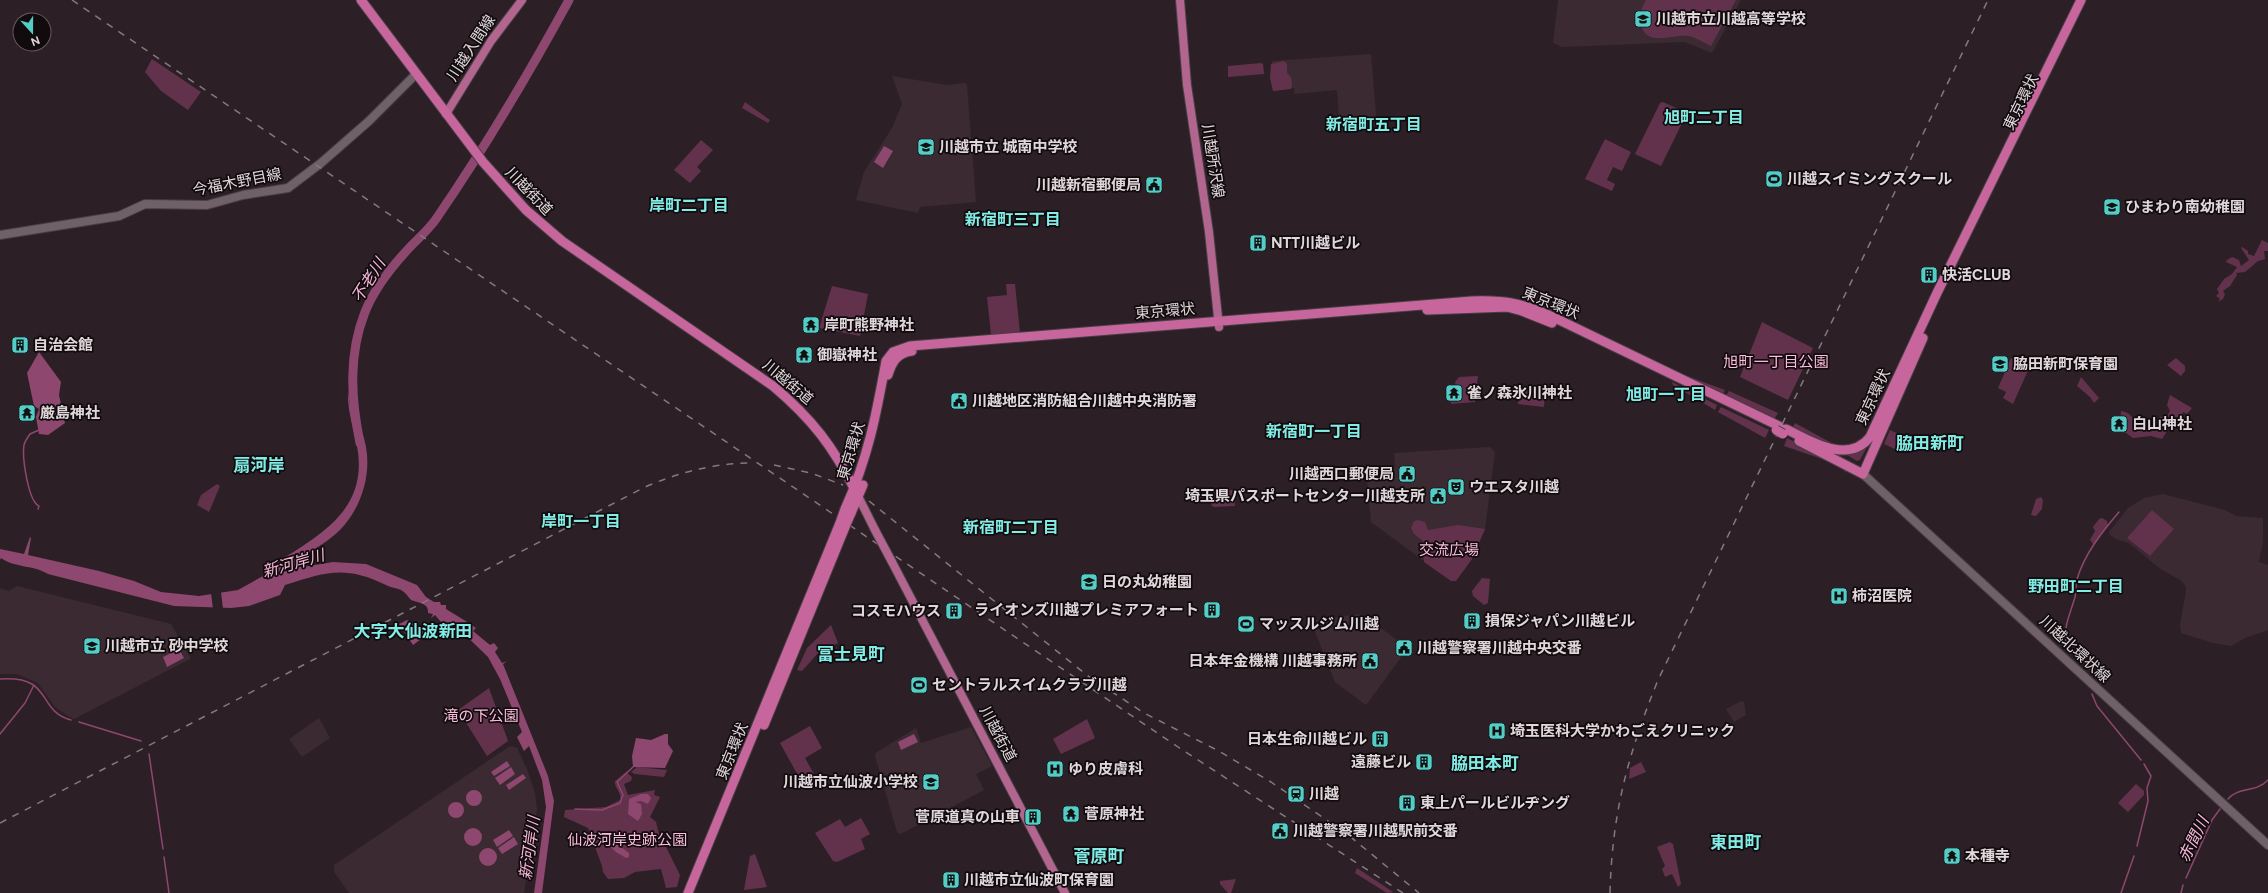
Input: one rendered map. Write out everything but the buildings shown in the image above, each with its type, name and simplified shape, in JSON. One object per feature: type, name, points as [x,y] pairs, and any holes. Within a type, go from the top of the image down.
[{"type":"highway","name":"川越街道","points":[[361,0],[482,161],[526,210],[562,241],[773,386],[811,420],[844,470],[856,493]]},
{"type":"highway","name":"東京環状","points":[[1781,430],[1833,449],[1845,451],[1867,441],[2081,0]]},
{"type":"highway","name":"東京環状","points":[[1861,471],[1943,295],[2088,0]]},
{"type":"highway","name":"東京環状","points":[[695,893],[848,511],[871,459],[890,368],[894,361],[902,354],[912,351],[1472,301],[1519,303],[1553,317],[1861,471]]},
{"type":"highway","name":"東京環状","points":[[856,493],[871,440],[886,361],[891,353],[901,348],[1219,324]]},
{"type":"highway","name":"東京環状","points":[[1861,471],[1900,384],[1919,334]]},
{"type":"highway","points":[[1805,438],[1861,471]]},
{"type":"highway","points":[[844,470],[852,473],[862,469]]},
{"type":"highway","name":"東京環状","points":[[688,893],[843,525]]},
{"type":"main road","name":"川越入間線","points":[[446,114],[493,37],[522,0]]},
{"type":"main road","name":"川越所沢線","points":[[1180,0],[1189,100],[1208,224],[1219,324]]},
{"type":"main road","name":"今福木野目線","points":[[0,235],[119,216],[145,204],[207,205],[243,195],[288,188],[298,182],[369,121],[416,74]]},
{"type":"main road","name":"川越北環状線","points":[[1861,471],[2268,845]]},
{"type":"main road","name":"川越街道","points":[[856,493],[1065,893]]},
{"type":"shaded area","name":"川越市立川越高等学校","points":[[1558,0],[1741,0],[1712,53],[1685,42],[1562,47],[1553,43]]},
{"type":"shaded area","points":[[1371,54],[1377,126],[1340,130],[1337,90],[1294,94],[1294,88],[1273,91],[1272,61]]},
{"type":"shaded area","name":"川越市立 城南中学校","points":[[892,76],[947,85],[965,83],[967,85],[976,202],[920,207],[918,213],[856,200],[864,172],[892,128],[902,104]]},
{"type":"shaded area","points":[[1490,447],[1495,452],[1485,529],[1472,559],[1456,581],[1451,581],[1371,522],[1366,470],[1395,467],[1394,453]]},
{"type":"shaded area","points":[[2163,494],[2225,510],[2236,516],[2263,518],[2263,541],[2259,562],[2268,565],[2268,630],[2245,638],[2231,646],[2213,643],[2181,633],[2180,624],[2186,586],[2180,580],[2159,568],[2129,543],[2116,539],[2110,535],[2109,532],[2128,508],[2144,498]]},
{"type":"shaded area","name":"川越市立 砂中学校","points":[[17,586],[171,624],[190,659],[74,719],[55,707],[38,683],[17,674],[0,674],[0,588],[9,591]]},
{"type":"shaded area","points":[[1359,614],[1363,615],[1401,643],[1398,647],[1405,652],[1366,705],[1335,682],[1312,624],[1313,621]]},
{"type":"shaded area","points":[[1741,701],[1744,702],[1746,715],[1734,722],[1726,709]]},
{"type":"shaded area","points":[[319,718],[330,738],[302,757],[289,739]]},
{"type":"shaded area","name":"川越市立仙波小学校","points":[[971,727],[992,766],[976,774],[984,790],[900,834],[897,832],[875,755],[877,752],[916,728],[921,743]]},
{"type":"shaded area","points":[[510,746],[517,748],[527,769],[535,793],[537,810],[524,893],[349,893],[334,872],[334,865]]},
{"type":"green space","points":[[1646,0],[1736,0],[1711,46],[1688,36],[1655,38],[1649,36],[1644,32],[1640,19],[1641,10]]},
{"type":"green space","points":[[152,59],[201,92],[188,110],[161,91],[145,72]]},
{"type":"green space","points":[[1284,61],[1287,64],[1287,73],[1292,80],[1291,89],[1273,91],[1270,78],[1271,64]]},
{"type":"green space","points":[[1263,64],[1264,74],[1228,77],[1228,66]]},
{"type":"green space","points":[[745,102],[770,120],[768,123],[742,108]]},
{"type":"green space","points":[[1663,102],[1687,113],[1661,166],[1635,154],[1660,103]]},
{"type":"green space","points":[[1605,139],[1631,152],[1622,171],[1613,167],[1607,180],[1615,184],[1612,191],[1585,179]]},
{"type":"green space","points":[[701,140],[713,150],[697,167],[701,171],[690,183],[674,170]]},
{"type":"green space","points":[[2262,240],[2268,243],[2268,251],[2264,251],[2265,259],[2258,261],[2245,272],[2236,273],[2237,275],[2230,286],[2223,291],[2225,294],[2223,299],[2218,302],[2220,299],[2216,296],[2219,293],[2217,289],[2224,279],[2232,274],[2237,267],[2226,262],[2227,260],[2232,257],[2239,260],[2241,266],[2249,260],[2241,248],[2242,247],[2248,251],[2248,254],[2254,256]]},
{"type":"green space","points":[[1006,284],[1015,284],[1020,333],[991,335],[987,297],[1007,295]]},
{"type":"green space","points":[[832,286],[868,294],[860,336],[819,328]]},
{"type":"green space","name":"旭町一丁目公園","points":[[1762,322],[1813,348],[1788,400],[1740,377]]},
{"type":"green space","points":[[2011,358],[2030,366],[2013,404],[2003,398],[2006,392],[1998,388]]},
{"type":"green space","points":[[2176,358],[2185,366],[2185,371],[2181,376],[2167,365]]},
{"type":"green space","points":[[1679,373],[1725,390],[1722,396]]},
{"type":"green space","points":[[1478,376],[1475,402],[1451,404],[1451,397],[1461,395],[1461,389],[1456,388],[1455,382],[1459,377]]},
{"type":"green space","points":[[2081,377],[2099,398],[2094,403],[2090,397],[2077,386]]},
{"type":"green space","points":[[1672,382],[1717,405],[1715,410],[1673,385]]},
{"type":"green space","points":[[1520,387],[1545,390],[1544,407],[1518,404]]},
{"type":"green space","points":[[1729,391],[1778,413],[1773,421],[1725,397]]},
{"type":"green space","points":[[2170,395],[2192,408],[2187,414],[2183,412],[2182,418],[2174,420],[2162,439],[2151,436],[2133,438],[2116,426],[2120,421],[2121,411],[2130,415],[2140,429],[2147,431],[2155,425],[2154,422],[2161,417],[2167,416],[2170,411],[2167,405]]},
{"type":"green space","points":[[1721,407],[1769,430],[1765,438],[1718,412]]},
{"type":"green space","points":[[1795,423],[1837,446],[1859,444],[1835,447],[1792,429]]},
{"type":"green space","points":[[1890,430],[1905,437],[1899,451],[1884,444]]},
{"type":"green space","points":[[1787,438],[1844,467],[1846,473],[1842,468],[1825,460],[1784,446]]},
{"type":"green space","points":[[1869,443],[1860,460],[1857,461],[1847,455]]},
{"type":"green space","points":[[217,484],[220,486],[209,512],[197,505],[201,495]]},
{"type":"green space","points":[[1233,490],[1235,506],[1214,507],[1212,506],[1209,498],[1196,498],[1196,491]]},
{"type":"green space","points":[[2041,497],[2043,500],[2042,509],[2036,516],[2031,515],[2036,499]]},
{"type":"green space","points":[[2152,510],[2174,529],[2150,556],[2127,538]]},
{"type":"green space","points":[[2102,518],[2107,521],[2108,526],[2095,544],[2093,544],[2090,540],[2095,531],[2093,527],[2099,519]]},
{"type":"green space","name":"交流広場","points":[[1418,520],[1425,522],[1428,530],[1458,525],[1485,529],[1472,559],[1456,581],[1451,581],[1424,562],[1423,541],[1414,534],[1411,528],[1414,521]]},
{"type":"green space","points":[[1482,578],[1490,579],[1488,603],[1484,605],[1473,596],[1472,591]]},
{"type":"green space","points":[[831,625],[838,643],[819,652],[802,671],[797,670],[807,648]]},
{"type":"green space","name":"滝の下公園","points":[[489,688],[508,741],[487,756],[458,710]]},
{"type":"green space","points":[[1087,719],[1095,738],[1061,754],[1053,739]]},
{"type":"green space","points":[[810,726],[822,748],[805,758],[818,781],[805,788],[780,743]]},
{"type":"green space","points":[[1641,762],[1646,772],[1629,779],[1630,768]]},
{"type":"green space","points":[[637,767],[667,770],[664,777],[635,774],[631,772]]},
{"type":"green space","name":"仙波河岸史跡公園","points":[[626,772],[632,777],[631,781],[624,784],[628,795],[655,790],[654,795],[660,797],[650,817],[656,822],[661,842],[664,843],[680,875],[677,887],[666,888],[661,869],[635,872],[624,878],[608,879],[603,872],[588,828],[564,817],[565,810],[606,807],[620,800],[620,795],[615,781]]},
{"type":"green space","points":[[2136,784],[2144,791],[2144,795],[2128,812],[2118,803]]},
{"type":"green space","points":[[861,818],[870,834],[861,839],[865,849],[837,862],[833,861],[815,833],[840,819],[845,827]]},
{"type":"green space","points":[[1670,842],[1673,844],[1681,884],[1678,887],[1672,874],[1665,877],[1662,869],[1665,866],[1657,847]]},
{"type":"green space","points":[[755,854],[767,887],[744,890],[750,856]]},
{"type":"green space","points":[[1357,868],[1393,892],[1387,893],[1355,873]]},
{"type":"green space","points":[[1236,879],[1231,893],[1228,893],[1220,884],[1220,881]]},
{"type":"water","points":[[884,146],[893,151],[883,168],[874,162]]},
{"type":"water","points":[[39,352],[61,382],[59,395],[65,423],[48,435],[39,434],[36,417],[39,409],[34,406],[27,373]]},
{"type":"water","name":"新河岸川","points":[[348,392],[353,425],[360,436],[361,430],[365,443],[367,469],[365,483],[356,508],[349,520],[340,530],[325,542],[298,560],[296,565],[303,567],[333,562],[366,564],[417,585],[426,597],[434,602],[440,602],[441,605],[446,605],[446,609],[476,628],[473,631],[490,645],[494,643],[498,648],[495,652],[502,663],[507,661],[503,664],[548,776],[554,801],[542,893],[534,893],[546,807],[542,780],[529,746],[524,751],[517,737],[522,732],[500,679],[488,657],[455,625],[441,622],[435,615],[431,618],[433,614],[428,613],[425,605],[411,600],[401,590],[359,575],[336,573],[324,574],[285,585],[280,595],[249,606],[231,608],[174,606],[48,574],[37,569],[6,561],[1,558],[0,560],[0,549],[24,554],[30,537],[28,555],[99,571],[134,581],[161,592],[199,596],[238,590],[270,572],[273,565],[321,533],[335,521],[346,507],[354,491],[358,473],[358,452],[350,414]]},
{"type":"water","points":[[407,620],[420,626],[425,625],[432,631],[413,645],[399,624]]},
{"type":"water","points":[[179,649],[184,658],[167,667],[163,657]]},
{"type":"water","points":[[668,734],[668,744],[673,751],[665,768],[633,767],[632,756],[636,738],[651,740]]},
{"type":"water","points":[[914,734],[918,742],[901,750],[898,742]]},
{"type":"water","points":[[507,761],[510,766],[494,776],[491,772]]},
{"type":"water","points":[[511,767],[515,774],[500,785],[495,778]]},
{"type":"water","points":[[523,774],[526,778],[509,790],[506,785]]},
{"type":"water","points":[[471,790],[477,790],[482,795],[480,804],[477,806],[471,806],[466,801],[466,795]]},
{"type":"water","points":[[641,794],[648,794],[651,798],[648,804],[641,801],[635,802],[641,804],[642,814],[638,821],[628,814],[629,799]]},
{"type":"water","points":[[453,802],[459,802],[464,807],[462,816],[459,818],[453,818],[448,813],[448,807]]},
{"type":"water","points":[[469,828],[477,828],[482,833],[480,844],[477,846],[469,846],[464,841],[464,833]]},
{"type":"water","points":[[509,830],[513,836],[497,847],[493,840]]},
{"type":"water","points":[[606,836],[629,853],[629,857],[626,858],[616,852],[602,839]]},
{"type":"water","points":[[514,837],[518,844],[502,854],[498,848]]},
{"type":"water","points":[[488,848],[494,851],[497,857],[494,863],[488,866],[482,863],[479,857],[482,851]]},
{"type":"pier","points":[[221,592],[223,609],[213,609],[211,593]]},
{"type":"waterway","name":"不老川","points":[[360,443],[353,394],[354,361],[360,328],[369,303],[379,285],[391,269],[436,219],[454,193],[538,56],[569,0]]},
{"type":"waterway","points":[[38,509],[39,506],[35,502],[29,488],[25,468],[24,444],[30,434],[39,430]]},
{"type":"waterway","points":[[2095,674],[2067,647],[2065,634],[2076,595],[2076,584],[2080,569],[2100,535],[2119,512]]},
{"type":"waterway","points":[[0,679],[17,679],[29,682],[37,688],[53,709],[60,715],[71,720]]},
{"type":"waterway","points":[[0,734],[25,703],[34,685]]},
{"type":"waterway","points":[[2092,694],[2097,706],[2141,760]]},
{"type":"waterway","points":[[79,722],[141,741]]},
{"type":"waterway","points":[[149,754],[163,849]]},
{"type":"waterway","points":[[2137,846],[2148,801],[2147,788],[2151,776],[2144,764]]},
{"type":"waterway","points":[[575,809],[602,810],[620,803],[623,795],[617,782],[633,767]]},
{"type":"waterway","name":"赤間川","points":[[2228,799],[2237,792],[2258,787],[2268,780]]},
{"type":"waterway","name":"赤間川","points":[[2186,878],[2212,820],[2220,809]]},
{"type":"waterway","points":[[2121,893],[2134,856]]},
{"type":"waterway","points":[[164,857],[169,893]]},
{"type":"waterway","name":"赤間川","points":[[2181,893],[2183,885]]},
{"type":"railway","points":[[72,0],[1178,747],[1403,893]]},
{"type":"railway","points":[[1610,893],[1611,864],[1618,810],[1630,759],[1647,707],[1658,680],[1988,0]]},
{"type":"railway","points":[[0,823],[643,488],[683,473],[739,463],[754,463]]},
{"type":"railway","points":[[774,465],[811,473],[843,485]]},
{"type":"railway","points":[[869,501],[1088,676],[1144,713],[1217,750],[1271,782],[1347,834],[1419,893]]},
{"type":"place","name":"川越市立川越高等学校","points":[[1643,19]]},
{"type":"place","name":"川越市立 城南中学校","points":[[926,147]]},
{"type":"place","name":"川越スイミングスクール","points":[[1774,179]]},
{"type":"place","name":"川越新宿郵便局","points":[[1154,185]]},
{"type":"place","name":"ひまわり南幼稚園","points":[[2112,207]]},
{"type":"place","name":"NTT川越ビル","points":[[1258,243]]},
{"type":"place","name":"快活CLUB","points":[[1929,275]]},
{"type":"place","name":"岸町熊野神社","points":[[811,325]]},
{"type":"place","name":"自治会館","points":[[20,345]]},
{"type":"place","name":"御嶽神社","points":[[804,355]]},
{"type":"place","name":"脇田新町保育園","points":[[2000,364]]},
{"type":"place","name":"雀ノ森氷川神社","points":[[1454,393]]},
{"type":"place","name":"川越地区消防組合川越中央消防署","points":[[959,401]]},
{"type":"place","name":"厳島神社","points":[[27,413]]},
{"type":"place","name":"白山神社","points":[[2119,424]]},
{"type":"place","name":"川越西口郵便局","points":[[1407,474]]},
{"type":"place","name":"ウエスタ川越","points":[[1456,487]]},
{"type":"place","name":"埼玉県パスポートセンター川越支所","points":[[1438,496]]},
{"type":"place","name":"日の丸幼稚園","points":[[1089,582]]},
{"type":"place","name":"柿沼医院","points":[[1839,596]]},
{"type":"place","name":"ライオンズ川越プレミアフォート","points":[[1212,610]]},
{"type":"place","name":"コスモハウス","points":[[954,611]]},
{"type":"place","name":"損保ジャパン川越ビル","points":[[1472,621]]},
{"type":"place","name":"マッスルジム川越","points":[[1246,624]]},
{"type":"place","name":"川越市立 砂中学校","points":[[92,646]]},
{"type":"place","name":"川越警察署川越中央交番","points":[[1404,648]]},
{"type":"place","name":"日本年金機構 川越事務所","points":[[1370,661]]},
{"type":"place","name":"セントラルスイムクラブ川越","points":[[919,685]]},
{"type":"place","name":"埼玉医科大学かわごえクリニック","points":[[1497,731]]},
{"type":"place","name":"日本生命川越ビル","points":[[1380,739]]},
{"type":"place","name":"遠藤ビル","points":[[1424,762]]},
{"type":"place","name":"ゆり皮膚科","points":[[1055,769]]},
{"type":"place","name":"川越市立仙波小学校","points":[[931,782]]},
{"type":"place","name":"川越","points":[[1296,794]]},
{"type":"place","name":"東上パールビルヂング","points":[[1407,803]]},
{"type":"place","name":"菅原神社","points":[[1071,814]]},
{"type":"place","name":"菅原道真の山車","points":[[1033,817]]},
{"type":"place","name":"川越警察署川越駅前交番","points":[[1280,831]]},
{"type":"place","name":"本種寺","points":[[1952,856]]},
{"type":"place","name":"川越市立仙波町保育園","points":[[951,880]]},
{"type":"district","name":"旭町二丁目","points":[[1704,117]]},
{"type":"district","name":"新宿町五丁目","points":[[1374,124]]},
{"type":"district","name":"岸町二丁目","points":[[689,205]]},
{"type":"district","name":"新宿町三丁目","points":[[1013,219]]},
{"type":"district","name":"旭町一丁目","points":[[1666,394]]},
{"type":"district","name":"新宿町一丁目","points":[[1314,431]]},
{"type":"district","name":"脇田新町","points":[[1930,443]]},
{"type":"district","name":"扇河岸","points":[[259,465]]},
{"type":"district","name":"岸町一丁目","points":[[581,521]]},
{"type":"district","name":"新宿町二丁目","points":[[1011,527]]},
{"type":"district","name":"野田町二丁目","points":[[2076,586]]},
{"type":"district","name":"大字大仙波新田","points":[[413,631]]},
{"type":"district","name":"富士見町","points":[[851,654]]},
{"type":"district","name":"脇田本町","points":[[1485,763]]},
{"type":"district","name":"東田町","points":[[1736,842]]},
{"type":"district","name":"菅原町","points":[[1099,856]]}]
